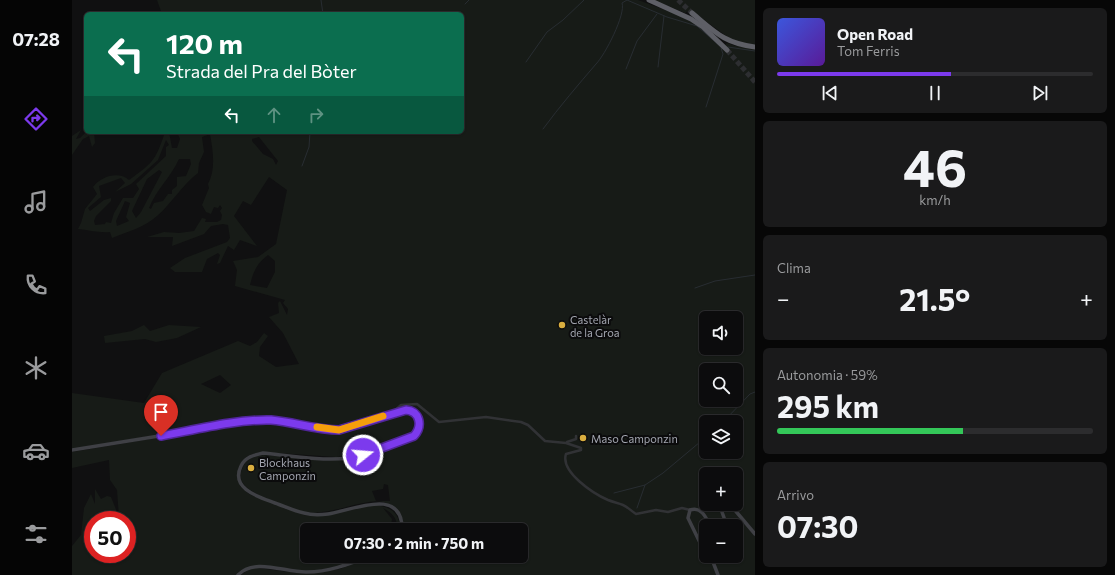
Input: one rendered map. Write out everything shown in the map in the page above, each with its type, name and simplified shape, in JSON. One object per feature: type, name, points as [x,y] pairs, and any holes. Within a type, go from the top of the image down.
[{"type":"highway","points":[[648,0],[687,16],[704,25],[731,43],[755,47]]},
{"type":"highway","points":[[692,13],[727,50]]},
{"type":"main road","points":[[72,450],[252,421],[292,422],[328,430],[339,430],[410,410],[419,420],[419,431],[414,436],[399,442],[351,458],[320,458],[263,453],[255,454],[244,462],[239,473],[242,485],[250,493],[304,514],[328,514],[378,503],[386,505],[394,510],[400,517],[401,523]]},
{"type":"main road","points":[[724,519],[722,512],[729,507],[734,509],[742,519]]},
{"type":"main road","points":[[699,541],[688,518],[690,510],[697,508],[701,511],[706,519]]},
{"type":"main road","points":[[743,520],[755,534]]},
{"type":"main road","points":[[238,575],[245,569],[258,566],[306,572],[340,567],[351,563]]},
{"type":"main road","points":[[713,563],[718,575]]},
{"type":"street","points":[[392,414],[401,405],[417,404],[439,422],[486,417],[521,422],[528,425],[545,441],[566,443],[582,448],[581,450],[567,453],[565,456],[565,463],[572,475],[607,500],[621,504],[636,514],[656,510],[668,512],[682,508],[690,510]]},
{"type":"street","points":[[566,443],[576,440],[576,436]]},
{"type":"shaded area","points":[[157,0],[638,0],[682,16],[694,23],[727,50],[730,51],[725,45],[727,43],[736,46],[755,48],[755,575],[240,575],[251,569],[257,568],[306,574],[340,569],[356,563],[528,563],[528,523],[403,523],[400,515],[396,511],[386,503],[379,501],[326,512],[306,512],[281,505],[253,492],[243,483],[241,478],[241,471],[246,463],[256,456],[263,455],[336,460],[375,453],[399,441],[351,456],[336,457],[263,452],[249,455],[242,462],[240,472],[240,486],[249,494],[304,515],[313,516],[366,505],[390,509],[398,517],[399,523],[396,523],[394,516],[383,508],[392,519],[391,523],[300,523],[300,563],[346,563],[314,571],[260,565],[243,569],[236,575],[72,575],[72,546],[81,535],[84,508],[91,494],[95,504],[95,489],[101,499],[107,496],[111,497],[117,511],[84,511],[84,563],[136,563],[136,511],[119,511],[117,490],[110,480],[109,460],[72,468],[72,452],[252,422],[292,424],[339,431],[362,424],[328,428],[293,421],[252,419],[72,449],[72,393],[144,403],[162,373],[238,341],[250,346],[257,342],[264,333],[268,336],[260,347],[259,356],[276,367],[299,364],[283,333],[269,317],[279,313],[278,303],[280,301],[287,315],[288,309],[283,303],[285,300],[235,286],[237,270],[233,261],[258,257],[276,244],[287,190],[269,177],[251,205],[243,201],[234,216],[257,246],[240,240],[234,250],[228,246],[220,263],[217,264],[220,255],[218,253],[207,259],[202,272],[175,272],[170,268],[185,258],[227,242],[230,238],[228,225],[223,224],[211,226],[204,234],[172,246],[173,237],[147,237],[164,232],[179,233],[194,231],[202,218],[206,219],[205,222],[217,222],[221,220],[222,215],[220,211],[222,208],[220,205],[218,208],[214,207],[211,214],[206,212],[202,205],[209,188],[208,184],[211,178],[213,153],[210,134],[464,134],[464,12],[161,12]],"holes":[[[259,137],[278,161],[276,165],[273,159],[263,154],[252,141],[252,139]],[[268,255],[275,261],[275,272],[267,288],[250,285],[258,265]],[[220,375],[231,385],[220,393],[201,384]],[[384,484],[388,485],[390,501],[376,501],[372,491],[383,489]]]},
{"type":"shaded area","points":[[653,0],[755,0],[755,45],[732,40],[693,12],[691,13],[688,11],[685,13]]},
{"type":"shaded area","points":[[81,130],[76,139],[80,138],[84,134],[94,134],[95,143],[92,147],[89,136],[83,139],[72,155],[72,136]]},
{"type":"shaded area","points":[[163,134],[169,134],[172,148],[177,148],[180,139],[178,134],[210,134],[202,137],[204,152],[199,163],[198,173],[157,216],[136,229],[112,238],[110,232],[78,229],[85,209],[97,194],[93,187],[97,183],[105,178],[115,175],[125,177],[129,180],[147,166],[155,157]],"holes":[[[166,140],[169,145],[166,147],[166,156],[136,184],[139,189],[133,198],[123,198],[114,213],[111,223],[106,222],[105,224],[95,225],[94,221],[96,216],[111,201],[111,198],[104,200],[90,211],[88,208],[101,197],[99,186],[121,178],[125,183],[115,192],[131,184],[158,160]],[[179,159],[190,159],[191,164],[186,176],[177,177],[177,186],[172,190],[172,194],[168,194],[163,201],[154,203],[151,209],[149,208]],[[159,170],[162,172],[141,212],[136,218],[132,211],[147,179]],[[125,201],[130,203],[126,217],[129,221],[117,226],[116,221]]]},
{"type":"shaded area","points":[[144,325],[150,331],[169,325],[201,327],[177,338],[156,342],[145,339],[105,343],[104,336],[132,331]]},
{"type":"waterway","points":[[321,0],[323,12]]},
{"type":"waterway","points":[[465,4],[469,0]]},
{"type":"waterway","points":[[526,62],[547,32],[563,20],[584,0]]},
{"type":"waterway","points":[[627,0],[667,17],[697,26],[721,47]]},
{"type":"waterway","points":[[543,129],[600,59],[618,25],[621,16],[622,3],[627,0]]},
{"type":"waterway","points":[[626,69],[637,41],[657,14]]},
{"type":"waterway","points":[[658,67],[664,16]]},
{"type":"waterway","points":[[728,47],[755,51]]},
{"type":"waterway","points":[[706,107],[723,54],[721,48]]},
{"type":"waterway","points":[[302,166],[309,147],[310,134]]},
{"type":"waterway","points":[[695,288],[715,281],[755,275]]},
{"type":"waterway","points":[[730,415],[750,394],[755,392]]},
{"type":"waterway","points":[[614,493],[645,485],[663,473],[699,443]]},
{"type":"waterway","points":[[637,508],[645,485]]},
{"type":"tunnel","points":[[678,0],[692,13]]},
{"type":"tunnel","points":[[727,50],[755,82]]},
{"type":"slow traffic","points":[[317,427],[328,430],[339,430],[383,416]]},
{"type":"place","name":"Castelàr de la Groa","points":[[562,325]]},
{"type":"place","name":"Maso Camponzin","points":[[583,438]]},
{"type":"place","name":"Blockhaus Camponzin","points":[[251,468]]},
{"type":"route","points":[[161,436],[252,421],[270,420],[292,422],[328,430],[339,430],[406,410],[410,410],[417,416],[420,424],[419,431],[414,436],[363,455]]}]
